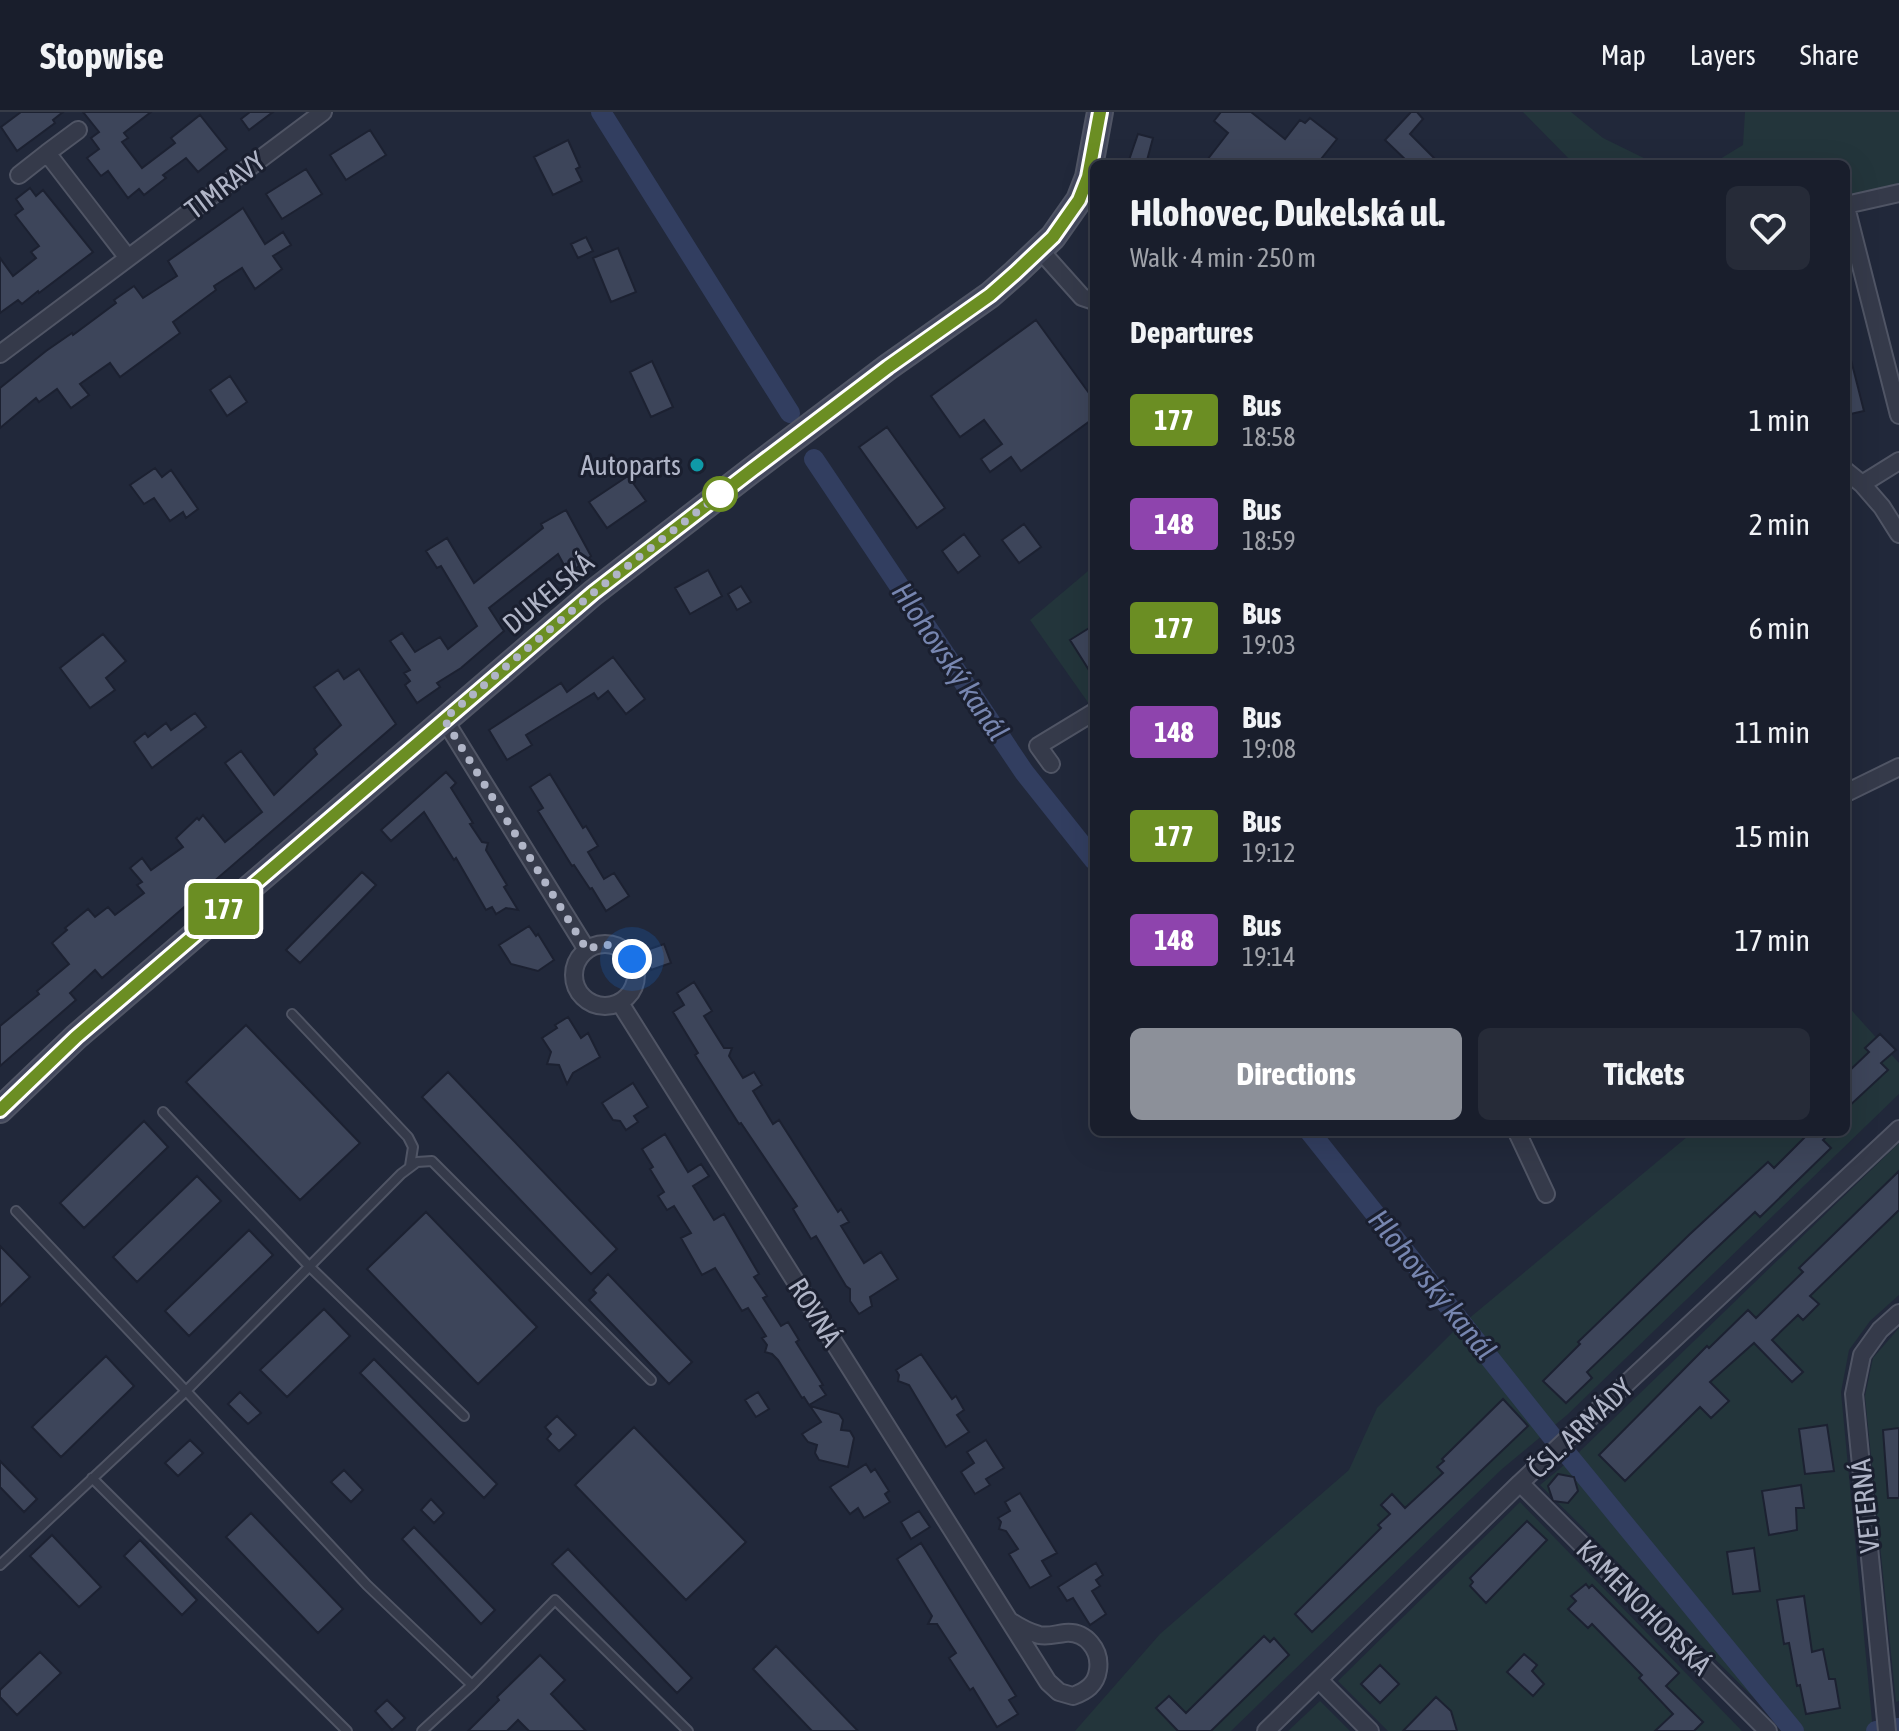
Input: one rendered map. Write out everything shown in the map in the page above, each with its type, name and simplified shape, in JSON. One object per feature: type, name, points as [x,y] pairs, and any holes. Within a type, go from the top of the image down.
[{"type":"main road","name":"DUKELSKÁ","points":[[1091,160],[1100,112]]},
{"type":"main road","name":"DUKELSKÁ","points":[[0,1110],[76,1037],[444,719],[649,548],[888,367],[990,295],[1040,250],[1066,220],[1083,189],[1090,165]]},
{"type":"street","name":"TIMRAVY","points":[[0,354],[323,112]]},
{"type":"street","points":[[19,175],[78,130]]},
{"type":"street","points":[[47,153],[128,258]]},
{"type":"street","points":[[1850,205],[1899,193]]},
{"type":"street","points":[[1850,222],[1899,415]]},
{"type":"street","points":[[1040,250],[1082,297],[1090,300]]},
{"type":"street","points":[[1862,484],[1899,461]]},
{"type":"street","points":[[1850,474],[1882,507],[1899,534]]},
{"type":"street","points":[[1051,764],[1038,746],[1090,714]]},
{"type":"street","points":[[444,719],[587,950]]},
{"type":"street","points":[[1850,791],[1899,767]]},
{"type":"street","points":[[606,944],[625,951],[632,959],[636,968],[634,988],[620,1003],[600,1006],[582,996],[574,977],[575,967],[587,950],[606,944]]},
{"type":"street","name":"ROVNÁ","points":[[620,1003],[1048,1682],[1059,1692],[1073,1696],[1091,1686],[1097,1678],[1098,1656],[1086,1639],[1066,1632],[1043,1636],[1026,1631],[1010,1621]]},
{"type":"street","name":"ČSL. ARMÁDY","points":[[1266,1731],[1520,1483],[1899,1129]]},
{"type":"street","points":[[1519,1136],[1546,1194]]},
{"type":"street","name":"VETERNÁ","points":[[1891,1719],[1854,1394],[1862,1355],[1880,1330],[1899,1313]]},
{"type":"street","name":"KAMENOHORSKÁ","points":[[1520,1483],[1768,1731]]},
{"type":"street","points":[[1319,1680],[1370,1731]]},
{"type":"lane","points":[[292,1014],[408,1137],[413,1147],[410,1167]]},
{"type":"lane","points":[[163,1112],[309,1266],[464,1416]]},
{"type":"lane","points":[[0,1565],[186,1391],[417,1162],[432,1161],[445,1171],[651,1380]]},
{"type":"lane","points":[[16,1211],[367,1585],[472,1685]]},
{"type":"lane","points":[[92,1478],[347,1731]]},
{"type":"lane","points":[[422,1731],[555,1600],[688,1731]]},
{"type":"shaded area","points":[[1523,112],[1571,112],[1603,138],[1648,160],[1570,160]]},
{"type":"shaded area","points":[[1745,112],[1899,112],[1899,183],[1850,195],[1850,160],[1717,160],[1743,145]]},
{"type":"shaded area","points":[[1090,569],[1090,705],[1030,620]]},
{"type":"shaded area","points":[[1850,1008],[1899,1063],[1899,1094],[1567,1415],[1502,1469],[1231,1731],[1075,1731],[1160,1634],[1349,1470],[1377,1408],[1455,1330],[1688,1136],[1850,1136]]},
{"type":"shaded area","points":[[1899,1143],[1899,1295],[1870,1321],[1849,1350],[1841,1392],[1873,1731],[1787,1731],[1540,1485],[1575,1456]]},
{"type":"shaded area","points":[[1899,1328],[1899,1701],[1896,1702],[1865,1396],[1873,1358]]},
{"type":"shaded area","points":[[1520,1502],[1742,1731],[1388,1731],[1338,1681]]},
{"type":"shaded area","points":[[1320,1701],[1350,1731],[1288,1731]]},
{"type":"building","points":[[21,112],[63,112],[53,120],[55,123],[17,151],[1,127]]},
{"type":"building","points":[[83,112],[151,112],[124,133],[128,138],[122,142],[142,168],[175,143],[171,138],[200,115],[227,149],[198,172],[186,158],[163,175],[166,178],[144,195],[139,189],[128,198],[108,171],[101,176],[87,158],[99,149],[91,138],[99,132]]},
{"type":"building","points":[[250,112],[273,112],[249,130],[241,119]]},
{"type":"building","points":[[1221,112],[1251,112],[1285,139],[1300,120],[1305,123],[1310,118],[1337,139],[1320,160],[1207,160],[1228,133],[1214,121]]},
{"type":"building","points":[[1411,112],[1417,112],[1423,119],[1410,134],[1436,160],[1406,160],[1385,140]]},
{"type":"building","points":[[370,130],[386,155],[346,180],[330,155]]},
{"type":"building","points":[[1138,134],[1153,138],[1147,160],[1129,160]]},
{"type":"building","points":[[568,140],[580,167],[576,169],[582,181],[553,195],[534,157]]},
{"type":"building","points":[[306,169],[322,194],[282,219],[266,194]]},
{"type":"building","points":[[30,188],[36,196],[43,190],[93,252],[39,293],[22,304],[18,300],[0,313],[0,258],[13,276],[36,258],[31,252],[39,246],[15,215],[23,209],[16,199]]},
{"type":"building","points":[[243,208],[265,244],[283,232],[291,245],[273,256],[282,269],[255,289],[242,268],[214,286],[216,290],[173,322],[180,333],[120,377],[110,363],[80,384],[89,395],[71,408],[57,389],[39,402],[36,398],[0,428],[0,388],[46,351],[116,303],[114,300],[134,286],[143,298],[177,276],[168,261]]},
{"type":"building","points":[[586,237],[593,251],[578,258],[571,244]]},
{"type":"building","points":[[618,248],[636,292],[611,302],[593,258]]},
{"type":"building","points":[[1036,320],[1090,394],[1090,421],[1021,471],[1011,457],[990,472],[981,459],[1002,444],[984,420],[960,437],[931,396]]},
{"type":"building","points":[[1850,360],[1851,360],[1864,411],[1850,414]]},
{"type":"building","points":[[652,361],[673,407],[651,417],[630,372]]},
{"type":"building","points":[[230,376],[247,402],[227,416],[210,390]]},
{"type":"building","points":[[887,427],[945,508],[917,528],[859,447]]},
{"type":"building","points":[[155,468],[162,477],[171,470],[198,509],[186,518],[183,512],[170,521],[154,498],[144,504],[130,485]]},
{"type":"building","points":[[628,476],[646,501],[607,528],[589,502]]},
{"type":"building","points":[[566,510],[591,556],[569,574],[558,554],[489,608],[504,631],[461,668],[437,683],[440,687],[417,703],[405,685],[410,681],[404,673],[410,670],[390,641],[402,633],[415,652],[440,637],[448,649],[477,626],[441,566],[437,568],[426,551],[447,538],[474,583],[543,528],[541,524]]},
{"type":"building","points":[[1024,524],[1041,547],[1019,563],[1002,540]]},
{"type":"building","points":[[964,534],[980,556],[958,573],[942,551]]},
{"type":"building","points":[[708,570],[722,596],[690,614],[675,588]]},
{"type":"building","points":[[741,586],[751,602],[737,610],[728,594]]},
{"type":"building","points":[[1090,628],[1090,672],[1070,640]]},
{"type":"building","points":[[103,634],[126,661],[106,678],[115,690],[90,708],[60,668]]},
{"type":"building","points":[[613,657],[645,699],[626,714],[608,691],[598,699],[594,693],[526,735],[532,745],[507,760],[489,730],[561,683],[567,692]]},
{"type":"building","points":[[359,669],[396,724],[102,978],[95,970],[70,993],[76,1000],[0,1066],[0,1026],[69,964],[52,943],[67,930],[65,928],[88,909],[95,917],[108,907],[115,915],[144,893],[137,885],[142,882],[130,868],[142,858],[151,870],[183,847],[176,838],[197,818],[199,820],[203,815],[225,842],[262,812],[225,763],[241,751],[274,795],[317,754],[314,749],[341,725],[314,687],[338,670],[344,679]]},
{"type":"building","points":[[195,713],[206,727],[152,768],[134,742],[145,733],[148,737],[166,723],[171,730]]},
{"type":"building","points":[[446,772],[456,783],[451,788],[473,823],[470,824],[482,842],[488,843],[486,850],[518,910],[506,908],[496,914],[492,907],[486,910],[456,858],[454,860],[424,812],[391,841],[381,830]]},
{"type":"building","points":[[550,774],[583,828],[586,826],[598,846],[588,852],[604,879],[614,873],[629,896],[606,911],[592,888],[572,866],[538,811],[543,808],[530,787]]},
{"type":"building","points":[[362,872],[376,885],[300,963],[286,950]]},
{"type":"building","points":[[529,926],[536,936],[538,934],[554,960],[538,971],[511,964],[499,945]]},
{"type":"building","points":[[664,944],[671,963],[651,970],[644,951]]},
{"type":"building","points":[[694,982],[712,1011],[704,1016],[724,1048],[732,1048],[729,1056],[743,1078],[754,1072],[762,1085],[753,1091],[773,1124],[779,1120],[838,1212],[841,1209],[849,1222],[841,1226],[864,1263],[881,1252],[898,1279],[870,1297],[872,1306],[859,1314],[850,1301],[850,1289],[816,1236],[811,1239],[793,1209],[797,1206],[739,1124],[695,1055],[698,1053],[673,1012],[684,1005],[677,993]]},
{"type":"building","points":[[568,1017],[581,1038],[588,1033],[600,1057],[573,1073],[567,1084],[559,1065],[547,1064],[551,1052],[542,1038]]},
{"type":"building","points":[[246,1025],[360,1143],[300,1200],[186,1082]]},
{"type":"building","points":[[1880,1034],[1896,1050],[1881,1063],[1888,1070],[1850,1105],[1850,1070],[1869,1052],[1865,1048]]},
{"type":"building","points":[[448,1072],[617,1249],[591,1274],[422,1097]]},
{"type":"building","points":[[633,1083],[648,1107],[634,1116],[638,1122],[626,1130],[620,1121],[613,1120],[602,1103]]},
{"type":"building","points":[[144,1121],[168,1147],[84,1228],[60,1203]]},
{"type":"building","points":[[665,1134],[688,1172],[701,1164],[709,1176],[693,1186],[714,1220],[724,1214],[759,1274],[754,1277],[767,1296],[763,1298],[781,1326],[788,1322],[799,1340],[796,1342],[823,1385],[820,1386],[826,1395],[809,1405],[778,1360],[765,1352],[767,1345],[762,1338],[766,1336],[748,1308],[742,1311],[715,1268],[702,1275],[681,1238],[691,1233],[674,1206],[667,1210],[658,1196],[664,1192],[642,1149]]},
{"type":"building","points":[[1806,1136],[1827,1136],[1823,1140],[1831,1148],[1760,1217],[1755,1212],[1587,1372],[1592,1378],[1566,1403],[1543,1381],[1580,1344],[1578,1342],[1768,1162],[1774,1168]]},
{"type":"building","points":[[1899,1171],[1899,1210],[1810,1296],[1819,1304],[1803,1320],[1798,1315],[1772,1340],[1803,1372],[1792,1382],[1754,1343],[1710,1382],[1729,1401],[1711,1418],[1700,1407],[1625,1481],[1599,1455],[1707,1346],[1709,1348],[1748,1310],[1756,1318],[1803,1272],[1799,1268]]},
{"type":"building","points":[[197,1176],[221,1201],[137,1282],[113,1257]]},
{"type":"building","points":[[426,1212],[537,1327],[478,1384],[367,1269]]},
{"type":"building","points":[[249,1230],[273,1255],[189,1336],[165,1311]]},
{"type":"building","points":[[0,1246],[30,1277],[0,1306]]},
{"type":"building","points":[[608,1274],[692,1362],[669,1384],[589,1300],[596,1293],[593,1290]]},
{"type":"building","points":[[324,1309],[350,1336],[287,1397],[260,1370]]},
{"type":"building","points":[[921,1354],[952,1399],[956,1396],[964,1410],[957,1415],[969,1432],[946,1447],[909,1385],[898,1381],[896,1370]]},
{"type":"building","points":[[106,1356],[134,1386],[61,1457],[32,1427]]},
{"type":"building","points":[[374,1359],[497,1484],[484,1498],[360,1373]]},
{"type":"building","points":[[240,1392],[261,1413],[248,1424],[228,1404]]},
{"type":"building","points":[[758,1392],[769,1409],[756,1417],[745,1400]]},
{"type":"building","points":[[1503,1399],[1528,1426],[1312,1632],[1295,1614],[1381,1528],[1378,1525],[1390,1514],[1381,1505],[1392,1494],[1405,1508],[1443,1473],[1437,1467],[1444,1461],[1442,1459]]},
{"type":"building","points":[[810,1406],[839,1414],[843,1420],[841,1430],[850,1431],[854,1438],[848,1467],[819,1460],[815,1453],[817,1445],[808,1442],[802,1434],[821,1422]]},
{"type":"building","points":[[557,1416],[576,1435],[559,1451],[547,1439],[551,1434],[545,1427]]},
{"type":"building","points":[[1827,1425],[1834,1471],[1805,1474],[1799,1429]]},
{"type":"building","points":[[634,1427],[746,1542],[686,1600],[575,1485]]},
{"type":"building","points":[[1899,1428],[1899,1498],[1888,1498],[1883,1430]]},
{"type":"building","points":[[190,1440],[203,1453],[178,1476],[165,1463]]},
{"type":"building","points":[[986,1440],[1004,1468],[986,1479],[990,1485],[975,1494],[961,1472],[974,1463],[967,1452]]},
{"type":"building","points":[[0,1461],[37,1499],[24,1512],[0,1487]]},
{"type":"building","points":[[866,1464],[871,1472],[875,1469],[889,1491],[885,1494],[890,1502],[864,1518],[858,1508],[850,1514],[830,1487]]},
{"type":"building","points":[[344,1470],[363,1490],[351,1502],[331,1482]]},
{"type":"building","points":[[1558,1474],[1574,1477],[1578,1491],[1568,1503],[1553,1501],[1548,1486]]},
{"type":"building","points":[[1801,1485],[1804,1508],[1796,1508],[1797,1530],[1769,1535],[1762,1491]]},
{"type":"building","points":[[1020,1493],[1057,1553],[1042,1561],[1051,1576],[1030,1588],[1009,1554],[1018,1549],[1006,1531],[999,1529],[1001,1522],[998,1518],[1010,1511],[1005,1502]]},
{"type":"building","points":[[431,1499],[444,1513],[434,1523],[421,1510]]},
{"type":"building","points":[[919,1511],[930,1527],[911,1539],[901,1522]]},
{"type":"building","points":[[251,1513],[343,1609],[318,1633],[226,1537]]},
{"type":"building","points":[[1527,1521],[1547,1540],[1486,1603],[1470,1586],[1473,1582],[1470,1578]]},
{"type":"building","points":[[414,1527],[495,1610],[481,1624],[402,1539]]},
{"type":"building","points":[[52,1535],[101,1587],[79,1607],[30,1556]]},
{"type":"building","points":[[140,1540],[197,1600],[182,1615],[124,1556]]},
{"type":"building","points":[[921,1543],[1016,1696],[1009,1700],[1018,1714],[997,1727],[973,1688],[970,1690],[949,1658],[956,1653],[937,1624],[928,1624],[932,1616],[897,1559]]},
{"type":"building","points":[[1754,1548],[1760,1591],[1733,1594],[1727,1552]]},
{"type":"building","points":[[568,1549],[692,1678],[677,1693],[552,1564]]},
{"type":"building","points":[[1096,1563],[1103,1575],[1096,1580],[1100,1586],[1092,1591],[1106,1614],[1090,1625],[1073,1598],[1067,1601],[1058,1587]]},
{"type":"building","points":[[1586,1584],[1589,1588],[1592,1585],[1679,1673],[1666,1686],[1703,1722],[1694,1731],[1655,1731],[1673,1714],[1639,1678],[1642,1675],[1592,1624],[1588,1628],[1568,1609],[1576,1601],[1571,1596]]},
{"type":"building","points":[[1804,1596],[1812,1652],[1823,1649],[1829,1679],[1835,1679],[1840,1708],[1806,1714],[1789,1643],[1784,1644],[1777,1600]]},
{"type":"building","points":[[1264,1636],[1270,1642],[1274,1638],[1289,1655],[1211,1731],[1178,1731],[1156,1708],[1169,1696],[1186,1713]]},
{"type":"building","points":[[776,1646],[858,1731],[812,1731],[753,1669]]},
{"type":"building","points":[[40,1652],[61,1673],[17,1715],[0,1697],[0,1690]]},
{"type":"building","points":[[1524,1654],[1537,1665],[1532,1671],[1544,1684],[1533,1696],[1507,1672]]},
{"type":"building","points":[[540,1655],[565,1680],[551,1694],[586,1731],[529,1731],[518,1720],[507,1731],[468,1731],[499,1700],[497,1697]]},
{"type":"building","points":[[1380,1665],[1399,1684],[1380,1703],[1361,1684]]},
{"type":"building","points":[[1436,1697],[1451,1711],[1457,1731],[1403,1731]]},
{"type":"building","points":[[387,1700],[405,1718],[392,1730],[375,1711]]},
{"type":"waterway","name":"Hlohovský kanál","points":[[601,112],[790,413]]},
{"type":"waterway","name":"Hlohovský kanál","points":[[814,459],[1024,772],[1090,855]]},
{"type":"waterway","name":"Hlohovský kanál","points":[[1313,1136],[1554,1439]]},
{"type":"waterway","name":"Hlohovský kanál","points":[[1568,1455],[1794,1731]]},
{"type":"waterway","name":"Hlohovský kanál","points":[[1876,1731],[1899,1728]]},
{"type":"bus line","name":"177","points":[[1092,160],[1100,112]]},
{"type":"bus line","name":"177","points":[[0,1110],[76,1037],[593,593],[888,367],[990,295],[1053,237],[1079,200],[1090,168]]},
{"type":"place","name":"Autoparts","points":[[697,465]]},
{"type":"route","points":[[632,959],[616,946],[596,945],[587,950],[444,719],[593,593],[720,494]]}]
